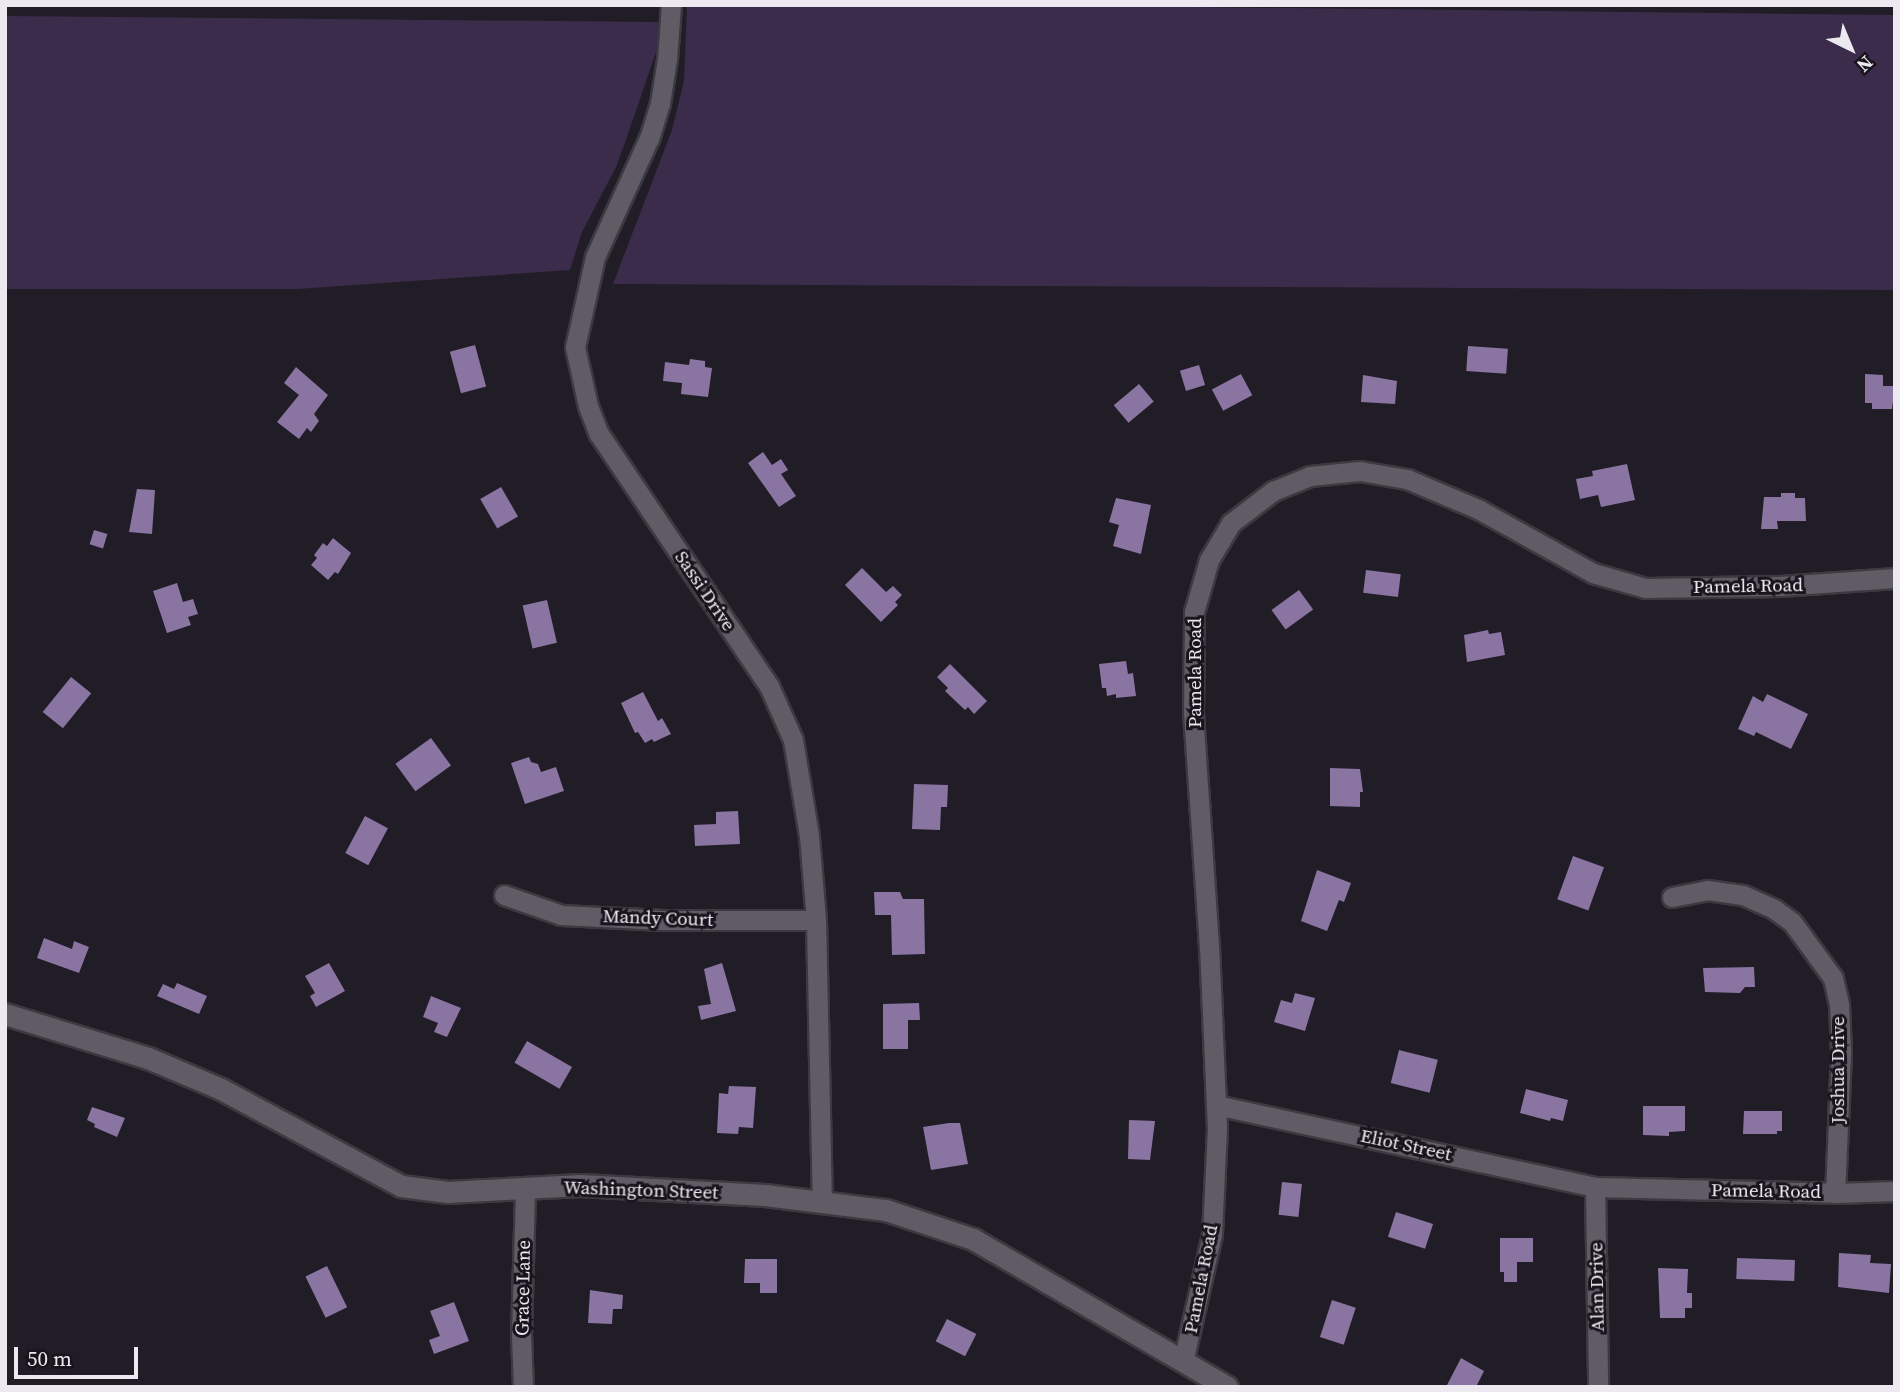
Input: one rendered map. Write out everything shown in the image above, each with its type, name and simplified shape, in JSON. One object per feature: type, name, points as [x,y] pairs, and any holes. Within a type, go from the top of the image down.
[{"type":"street","name":"Sassi Drive","points":[[671,5],[660,103],[649,138],[610,219],[589,274],[575,346],[588,406],[599,433],[769,686],[793,740],[809,836],[816,920],[822,1203]]},
{"type":"street","name":"Pamela Road","points":[[1183,1362],[1212,1234],[1216,1105],[1209,947],[1193,713],[1194,612],[1209,560],[1231,523],[1273,491],[1310,475],[1360,471],[1407,479],[1478,509],[1593,573],[1645,588],[1780,586],[1895,578]]},
{"type":"street","name":"Joshua Drive","points":[[1672,897],[1707,890],[1743,895],[1774,909],[1792,922],[1833,978],[1839,1004],[1841,1052],[1835,1193]]},
{"type":"street","name":"Mandy Court","points":[[504,895],[561,915],[663,920],[816,920]]},
{"type":"street","name":"Washington Street","points":[[5,1014],[148,1058],[221,1088],[401,1186],[448,1192],[580,1185],[765,1195],[886,1210],[973,1239],[1227,1387]]},
{"type":"street","name":"Eliot Street","points":[[1216,1105],[1595,1187]]},
{"type":"street","name":"Pamela Road","points":[[1595,1187],[1835,1193],[1895,1191]]},
{"type":"street","name":"Alan Drive","points":[[1595,1187],[1598,1387]]},
{"type":"street","name":"Grace Lane","points":[[523,1387],[521,1335],[525,1189]]},
{"type":"shaded area","points":[[687,5],[1019,5],[1895,15],[1895,290],[613,284],[672,130],[684,81]]},
{"type":"shaded area","points":[[5,16],[658,22],[658,46],[617,165],[582,232],[570,270],[297,289],[5,289]]},
{"type":"building","points":[[475,345],[486,387],[461,393],[450,352]]},
{"type":"building","points":[[1468,346],[1508,349],[1506,374],[1466,371]]},
{"type":"building","points":[[690,359],[705,361],[705,367],[712,368],[708,397],[681,394],[682,383],[663,381],[665,362],[689,365]]},
{"type":"building","points":[[1199,365],[1205,385],[1186,391],[1180,371]]},
{"type":"building","points":[[296,367],[328,395],[314,414],[319,421],[311,432],[307,428],[299,439],[277,422],[299,395],[284,383]]},
{"type":"building","points":[[1241,374],[1252,395],[1223,411],[1212,389]]},
{"type":"building","points":[[1865,374],[1883,375],[1883,386],[1895,386],[1892,409],[1872,409],[1872,403],[1865,403]]},
{"type":"building","points":[[1363,375],[1397,381],[1395,404],[1361,402]]},
{"type":"building","points":[[1139,384],[1154,402],[1129,423],[1114,405]]},
{"type":"building","points":[[763,452],[772,465],[781,459],[788,470],[781,474],[796,496],[779,507],[748,463]]},
{"type":"building","points":[[1627,464],[1635,500],[1601,507],[1598,495],[1580,499],[1576,479],[1593,476],[1592,471]]},
{"type":"building","points":[[501,487],[518,516],[497,528],[480,499]]},
{"type":"building","points":[[137,489],[155,490],[152,534],[129,532]]},
{"type":"building","points":[[1781,493],[1795,493],[1795,498],[1805,498],[1806,521],[1777,521],[1778,529],[1761,529],[1764,497],[1781,497]]},
{"type":"building","points":[[1116,498],[1151,505],[1141,554],[1113,546],[1119,525],[1109,522]]},
{"type":"building","points":[[94,530],[107,534],[103,548],[90,544]]},
{"type":"building","points":[[333,538],[351,553],[338,574],[335,572],[328,580],[311,565],[317,558],[314,555],[323,543],[327,546]]},
{"type":"building","points":[[862,568],[886,592],[893,586],[902,595],[895,602],[898,605],[881,622],[845,585]]},
{"type":"building","points":[[1366,570],[1401,574],[1398,597],[1363,593]]},
{"type":"building","points":[[177,583],[183,602],[193,599],[198,614],[188,617],[191,625],[167,633],[153,591]]},
{"type":"building","points":[[1299,590],[1313,609],[1286,629],[1271,610]]},
{"type":"building","points":[[547,600],[557,643],[533,648],[523,606]]},
{"type":"building","points":[[1488,630],[1489,634],[1501,632],[1505,655],[1467,662],[1464,635]]},
{"type":"building","points":[[1126,661],[1128,674],[1133,673],[1136,696],[1107,696],[1106,688],[1102,688],[1099,664]]},
{"type":"building","points":[[950,664],[987,701],[974,714],[968,707],[965,710],[945,691],[948,688],[937,677]]},
{"type":"building","points":[[71,677],[91,693],[63,728],[43,712]]},
{"type":"building","points":[[643,692],[658,721],[662,718],[671,734],[654,742],[652,739],[645,743],[638,732],[635,733],[621,703]]},
{"type":"building","points":[[1767,694],[1808,714],[1791,749],[1756,732],[1754,736],[1738,729],[1753,696],[1763,702]]},
{"type":"building","points":[[431,738],[451,766],[415,791],[395,764]]},
{"type":"building","points":[[529,757],[531,762],[538,764],[541,772],[556,767],[564,791],[525,804],[511,763]]},
{"type":"building","points":[[1330,768],[1360,769],[1363,792],[1360,792],[1360,807],[1330,806]]},
{"type":"building","points":[[914,784],[948,785],[947,807],[941,807],[940,830],[912,829]]},
{"type":"building","points":[[738,811],[740,844],[695,846],[694,825],[716,824],[716,812]]},
{"type":"building","points":[[365,816],[388,828],[368,865],[345,853]]},
{"type":"building","points":[[1573,856],[1604,867],[1588,911],[1557,899]]},
{"type":"building","points":[[1317,870],[1351,883],[1344,902],[1339,900],[1327,931],[1301,921]]},
{"type":"building","points":[[874,892],[900,892],[903,899],[924,899],[925,954],[892,955],[891,915],[875,915]]},
{"type":"building","points":[[44,938],[72,949],[74,941],[89,947],[79,973],[37,958]]},
{"type":"building","points":[[329,963],[345,991],[316,1007],[310,996],[315,993],[305,976]]},
{"type":"building","points":[[722,963],[736,1011],[701,1020],[698,1006],[711,1004],[704,969]]},
{"type":"building","points":[[1754,967],[1755,987],[1745,987],[1740,993],[1705,992],[1703,968]]},
{"type":"building","points":[[177,983],[207,996],[199,1014],[157,996],[163,984],[174,989]]},
{"type":"building","points":[[1295,993],[1315,998],[1305,1031],[1274,1022],[1281,1000],[1292,1003]]},
{"type":"building","points":[[431,996],[461,1008],[447,1037],[434,1032],[438,1023],[423,1017]]},
{"type":"building","points":[[919,1003],[920,1020],[908,1020],[908,1049],[883,1049],[883,1004]]},
{"type":"building","points":[[527,1041],[572,1067],[560,1089],[514,1063]]},
{"type":"building","points":[[1399,1050],[1438,1060],[1430,1093],[1391,1083]]},
{"type":"building","points":[[729,1086],[756,1087],[753,1128],[739,1127],[738,1134],[717,1133],[719,1093],[728,1094]]},
{"type":"building","points":[[1526,1089],[1568,1100],[1563,1121],[1551,1118],[1550,1121],[1520,1113]]},
{"type":"building","points":[[1643,1106],[1685,1106],[1685,1131],[1669,1132],[1669,1136],[1643,1135]]},
{"type":"building","points":[[92,1107],[125,1118],[117,1137],[94,1127],[95,1124],[87,1120]]},
{"type":"building","points":[[1744,1111],[1782,1111],[1782,1131],[1777,1131],[1777,1134],[1743,1134]]},
{"type":"building","points":[[1129,1120],[1155,1121],[1150,1160],[1128,1159]]},
{"type":"building","points":[[960,1123],[968,1164],[931,1170],[923,1127]]},
{"type":"building","points":[[1282,1182],[1302,1184],[1298,1217],[1279,1215]]},
{"type":"building","points":[[1396,1212],[1433,1224],[1425,1249],[1388,1237]]},
{"type":"building","points":[[1500,1238],[1533,1238],[1533,1262],[1517,1262],[1517,1282],[1504,1282],[1504,1272],[1500,1272]]},
{"type":"building","points":[[1839,1253],[1871,1255],[1870,1263],[1891,1264],[1889,1293],[1838,1287]]},
{"type":"building","points":[[1737,1258],[1795,1260],[1794,1281],[1736,1279]]},
{"type":"building","points":[[745,1259],[777,1259],[777,1293],[760,1293],[760,1283],[744,1283]]},
{"type":"building","points":[[327,1266],[347,1307],[326,1318],[305,1277]]},
{"type":"building","points":[[1658,1268],[1688,1269],[1687,1293],[1692,1293],[1692,1308],[1685,1308],[1685,1318],[1660,1318]]},
{"type":"building","points":[[590,1290],[623,1295],[622,1309],[613,1309],[612,1324],[588,1323]]},
{"type":"building","points":[[1332,1300],[1356,1308],[1344,1345],[1320,1337]]},
{"type":"building","points":[[454,1302],[469,1341],[434,1354],[429,1340],[440,1336],[430,1311]]},
{"type":"building","points":[[947,1319],[976,1334],[965,1356],[936,1341]]},
{"type":"building","points":[[1461,1358],[1484,1371],[1476,1387],[1446,1387]]}]
